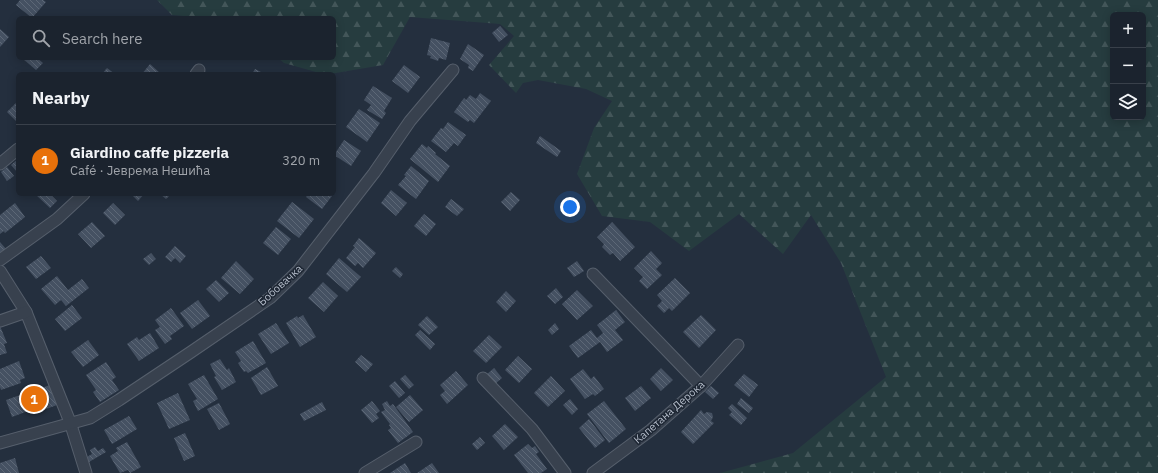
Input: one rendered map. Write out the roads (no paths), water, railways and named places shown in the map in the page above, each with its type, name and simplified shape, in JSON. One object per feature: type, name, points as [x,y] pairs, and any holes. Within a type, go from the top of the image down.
[{"type":"street","name":"Бобовачка","points":[[0,443],[70,422],[90,418],[191,352],[263,302],[287,282],[303,265],[374,173],[410,121],[453,70]]},
{"type":"street","points":[[0,164],[16,151]]},
{"type":"street","points":[[0,260],[57,219],[82,196]]},
{"type":"street","points":[[0,271],[26,312],[70,422],[86,473]]},
{"type":"street","points":[[593,274],[701,386]]},
{"type":"street","points":[[0,321],[26,312]]},
{"type":"street","name":"Капетана Дерока","points":[[593,473],[651,430],[701,386],[738,345]]},
{"type":"street","points":[[483,378],[532,429],[565,473]]},
{"type":"street","points":[[365,473],[416,442]]},
{"type":"place","name":"Giardino caffe pizzeria","points":[[34,399]]}]
